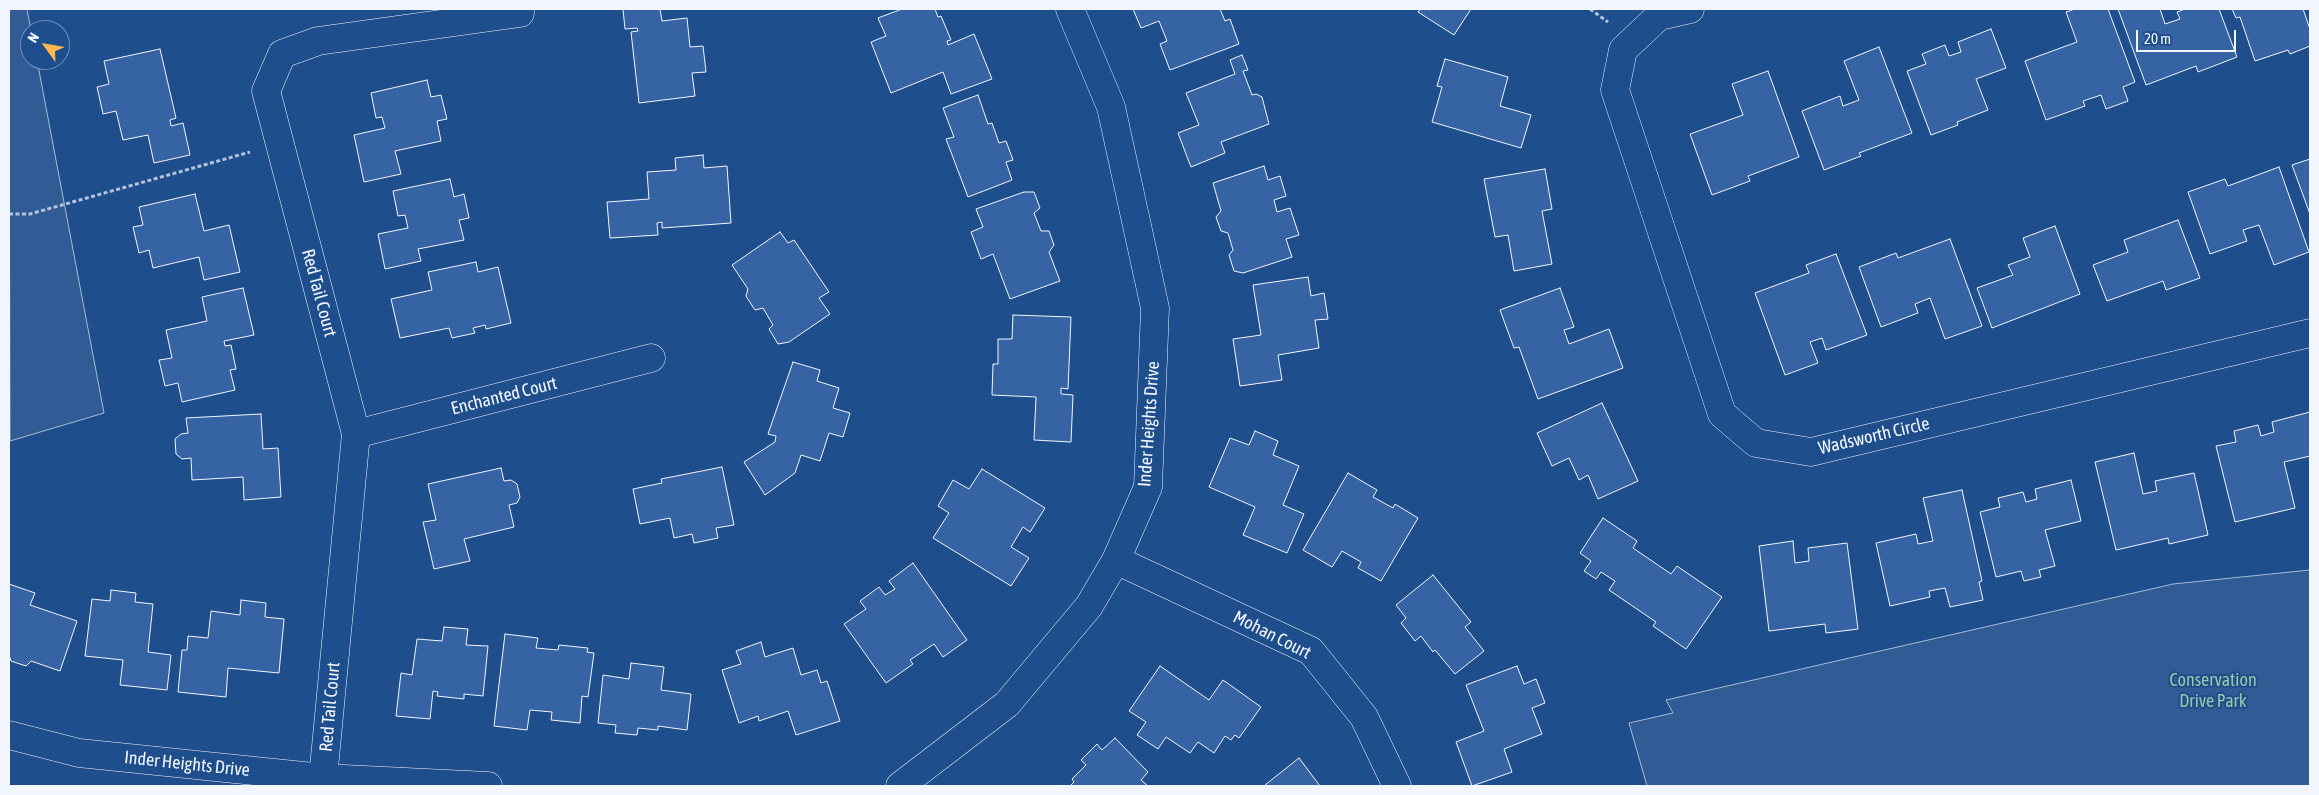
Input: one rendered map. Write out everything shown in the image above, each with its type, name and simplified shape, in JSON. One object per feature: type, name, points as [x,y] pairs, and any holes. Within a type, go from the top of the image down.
[{"type":"street","name":"Inder Heights Drive","points":[[900,786],[1007,704],[1089,606],[1116,560],[1148,487],[1155,308],[1111,107],[1070,9]]},
{"type":"street","name":"Wadsworth Circle","points":[[1690,9],[1659,16],[1624,50],[1615,90],[1722,414],[1756,443],[1811,452],[2310,333]]},
{"type":"street","name":"Red Tail Court","points":[[323,778],[356,434],[266,91],[282,54],[318,41],[520,13]]},
{"type":"street","name":"Enchanted Court","points":[[356,434],[651,358]]},
{"type":"street","name":"Mohan Court","points":[[1116,560],[1311,650],[1364,716],[1397,786]]},
{"type":"street","name":"Inder Heights Drive","points":[[9,735],[79,753],[323,778],[488,786]]},
{"type":"path","points":[[9,214],[30,214],[281,144]]},
{"type":"shaded area","points":[[9,9],[27,9],[29,20],[20,20],[20,70],[39,70],[104,413],[10,441]]},
{"type":"shaded area","name":"Conservation Drive Park","points":[[2310,570],[2310,786],[1647,786],[1629,723],[1673,713],[1666,700],[2173,584]]},
{"type":"building","points":[[623,9],[660,9],[662,21],[687,18],[690,47],[703,46],[706,72],[692,73],[695,96],[639,103],[631,32],[638,31],[637,28],[625,29]]},
{"type":"building","points":[[902,9],[935,9],[938,17],[941,16],[951,40],[947,41],[948,45],[974,34],[992,79],[951,94],[943,72],[891,93],[871,42],[886,36],[878,18]]},
{"type":"building","points":[[1133,9],[1220,9],[1225,21],[1230,19],[1239,44],[1170,70],[1160,44],[1167,41],[1159,21],[1141,28]]},
{"type":"building","points":[[1420,9],[1471,9],[1454,35],[1418,12]]},
{"type":"building","points":[[2075,9],[2108,9],[2135,82],[2123,87],[2128,101],[2106,109],[2101,95],[2083,101],[2085,106],[2046,120],[2025,61],[2077,42],[2066,12]]},
{"type":"building","points":[[2118,9],[2160,9],[2165,24],[2180,19],[2177,12],[2185,9],[2219,9],[2237,57],[2198,72],[2196,66],[2146,85]]},
{"type":"building","points":[[2232,9],[2303,9],[2310,29],[2310,46],[2290,54],[2288,50],[2255,61],[2240,17],[2236,18]]},
{"type":"building","points":[[1991,29],[2006,68],[1976,79],[1988,110],[1957,122],[1958,125],[1931,135],[1907,71],[1926,64],[1922,54],[1945,45],[1949,56],[1961,52],[1958,42]]},
{"type":"building","points":[[1879,47],[1912,133],[1859,153],[1861,156],[1824,170],[1802,111],[1840,96],[1843,106],[1859,100],[1844,61]]},
{"type":"building","points":[[160,49],[176,118],[170,120],[171,126],[183,123],[190,155],[154,163],[148,135],[123,140],[116,111],[103,114],[97,87],[109,84],[104,61]]},
{"type":"building","points":[[1242,55],[1248,70],[1243,71],[1252,95],[1256,94],[1262,97],[1269,124],[1221,142],[1225,153],[1191,167],[1178,133],[1199,125],[1186,93],[1235,74],[1230,60]]},
{"type":"building","points":[[1445,59],[1508,77],[1500,106],[1531,115],[1521,148],[1432,122],[1442,87],[1437,86]]},
{"type":"building","points":[[1768,71],[1799,157],[1748,176],[1750,181],[1712,195],[1690,134],[1743,115],[1732,84]]},
{"type":"building","points":[[427,80],[431,97],[441,95],[447,119],[437,121],[441,141],[395,151],[401,174],[364,182],[354,135],[385,128],[382,117],[376,118],[371,93]]},
{"type":"building","points":[[978,95],[988,124],[992,123],[999,143],[1006,141],[1013,160],[1006,162],[1012,180],[968,197],[946,139],[954,137],[943,108]]},
{"type":"building","points":[[703,155],[704,168],[727,166],[731,223],[662,228],[662,222],[657,223],[658,235],[610,238],[607,202],[649,199],[647,172],[676,170],[675,158]]},
{"type":"building","points":[[2310,159],[2310,214],[2292,165]]},
{"type":"building","points":[[1264,166],[1268,180],[1280,176],[1286,196],[1274,200],[1277,212],[1290,208],[1299,235],[1286,239],[1292,257],[1243,273],[1234,271],[1229,255],[1233,250],[1228,233],[1221,231],[1216,217],[1221,211],[1213,183]]},
{"type":"building","points":[[2279,167],[2309,252],[2274,265],[2259,225],[2243,230],[2247,241],[2210,254],[2188,192],[2225,179],[2228,186]]},
{"type":"building","points":[[1545,169],[1552,209],[1542,211],[1552,264],[1514,271],[1508,235],[1495,237],[1484,179]]},
{"type":"building","points":[[450,179],[454,197],[464,194],[469,218],[459,220],[464,240],[418,249],[421,261],[385,269],[378,234],[408,228],[405,215],[398,216],[393,191]]},
{"type":"building","points":[[1024,192],[1034,192],[1040,208],[1034,213],[1041,231],[1049,231],[1054,245],[1049,252],[1060,281],[1010,299],[993,254],[981,259],[971,232],[983,227],[976,209]]},
{"type":"building","points":[[195,194],[204,231],[229,225],[240,272],[204,280],[199,257],[153,268],[149,250],[139,253],[133,227],[143,225],[139,207]]},
{"type":"building","points":[[2178,220],[2200,278],[2166,290],[2163,281],[2107,301],[2093,265],[2128,252],[2124,240]]},
{"type":"building","points":[[2055,226],[2080,294],[1992,328],[1977,288],[2013,275],[2008,265],[2030,257],[2023,238]]},
{"type":"building","points":[[780,232],[788,243],[794,240],[829,292],[819,298],[830,314],[789,342],[778,344],[769,329],[773,325],[763,308],[755,310],[746,296],[748,289],[732,265]]},
{"type":"building","points":[[1950,239],[1982,326],[1945,339],[1930,298],[1915,304],[1918,313],[1881,327],[1859,267],[1896,253],[1898,258]]},
{"type":"building","points":[[1836,254],[1867,335],[1826,350],[1822,338],[1810,342],[1818,363],[1785,375],[1755,293],[1809,273],[1806,265]]},
{"type":"building","points":[[476,262],[478,272],[498,267],[511,323],[486,329],[485,325],[473,328],[475,333],[452,338],[449,328],[400,338],[391,299],[432,290],[428,272]]},
{"type":"building","points":[[1308,277],[1311,296],[1324,293],[1328,319],[1315,320],[1319,348],[1278,355],[1282,380],[1240,386],[1233,339],[1261,335],[1253,285]]},
{"type":"building","points":[[243,288],[254,335],[224,341],[225,346],[231,345],[236,369],[230,370],[235,390],[182,402],[178,383],[165,386],[159,360],[172,358],[166,330],[207,321],[202,297]]},
{"type":"building","points":[[1560,288],[1574,327],[1564,330],[1569,344],[1609,329],[1623,368],[1538,399],[1519,347],[1514,348],[1500,310]]},
{"type":"building","points":[[1013,315],[1071,317],[1068,389],[1061,388],[1061,394],[1073,395],[1071,442],[1034,440],[1036,397],[992,395],[993,364],[998,364],[998,339],[1012,339]]},
{"type":"building","points":[[793,362],[820,370],[817,381],[839,388],[833,408],[850,413],[843,437],[829,433],[820,461],[801,455],[795,473],[765,495],[744,462],[775,442],[776,436],[768,434]]},
{"type":"building","points":[[1602,403],[1638,481],[1598,499],[1588,475],[1579,480],[1569,458],[1552,466],[1537,433]]},
{"type":"building","points":[[2310,412],[2310,456],[2284,462],[2295,508],[2235,522],[2216,446],[2236,442],[2234,431],[2258,425],[2261,436],[2274,432],[2272,422]]},
{"type":"building","points":[[261,414],[263,449],[278,448],[281,497],[244,500],[243,477],[192,480],[191,458],[182,459],[176,454],[175,439],[181,434],[188,433],[186,418]]},
{"type":"building","points":[[1255,431],[1278,441],[1273,455],[1299,466],[1283,505],[1304,514],[1287,553],[1243,535],[1255,507],[1209,487],[1230,438],[1249,445]]},
{"type":"building","points":[[2134,453],[2143,494],[2157,491],[2155,481],[2194,473],[2208,535],[2169,544],[2168,538],[2116,550],[2095,462]]},
{"type":"building","points":[[722,467],[734,525],[716,528],[718,538],[694,543],[692,534],[674,538],[670,518],[640,524],[633,489],[662,483],[661,479]]},
{"type":"building","points":[[501,468],[504,481],[511,480],[517,484],[520,497],[517,503],[509,505],[514,527],[464,539],[470,561],[434,569],[423,522],[436,520],[428,484]]},
{"type":"building","points":[[982,469],[1045,508],[1030,532],[1023,527],[1011,547],[1029,558],[1011,586],[933,538],[949,513],[938,506],[953,480],[969,489]]},
{"type":"building","points":[[1348,473],[1377,490],[1373,497],[1393,508],[1395,504],[1418,518],[1381,581],[1358,568],[1361,562],[1342,551],[1332,567],[1303,550]]},
{"type":"building","points":[[2071,480],[2081,521],[2045,530],[2055,566],[2039,570],[2041,577],[2024,581],[2021,571],[1996,577],[1980,512],[2000,507],[1998,498],[2023,492],[2026,502],[2037,499],[2035,489]]},
{"type":"building","points":[[1962,490],[1982,581],[1979,582],[1983,600],[1950,607],[1945,588],[1929,591],[1930,597],[1890,606],[1876,543],[1916,534],[1918,544],[1933,541],[1923,498]]},
{"type":"building","points":[[1603,518],[1637,541],[1633,548],[1671,574],[1677,566],[1722,597],[1686,649],[1653,626],[1656,622],[1609,590],[1615,581],[1601,572],[1596,579],[1584,571],[1591,561],[1580,553]]},
{"type":"building","points":[[1793,541],[1795,563],[1809,561],[1808,548],[1847,543],[1858,629],[1826,633],[1825,624],[1769,631],[1759,546]]},
{"type":"building","points":[[913,563],[967,640],[943,657],[934,644],[910,660],[913,664],[886,683],[844,624],[866,609],[860,601],[879,587],[885,595],[895,589],[889,581]]},
{"type":"building","points":[[1433,575],[1471,622],[1465,627],[1484,651],[1455,674],[1435,650],[1433,652],[1421,636],[1415,641],[1401,623],[1406,618],[1396,605]]},
{"type":"building","points":[[9,584],[35,593],[30,605],[77,621],[60,671],[31,661],[26,666],[11,661],[9,655]]},
{"type":"building","points":[[111,590],[136,593],[135,602],[153,604],[148,652],[171,655],[167,690],[120,685],[123,660],[85,656],[92,599],[110,601]]},
{"type":"building","points":[[241,600],[266,603],[265,617],[284,619],[279,673],[228,668],[226,697],[178,692],[182,650],[187,650],[188,636],[208,638],[211,611],[240,615]]},
{"type":"building","points":[[444,627],[468,629],[466,645],[488,646],[483,696],[464,694],[464,699],[437,696],[438,692],[433,691],[430,719],[396,716],[401,673],[412,675],[417,639],[442,641]]},
{"type":"building","points":[[505,634],[538,638],[536,648],[558,650],[559,645],[588,648],[587,652],[594,653],[588,697],[582,696],[580,723],[551,720],[552,712],[530,710],[527,730],[494,726]]},
{"type":"building","points":[[761,642],[765,657],[793,648],[801,675],[817,670],[821,683],[827,681],[840,721],[796,735],[788,711],[759,721],[758,716],[739,723],[722,670],[741,664],[736,651]]},
{"type":"building","points":[[631,663],[664,667],[661,690],[691,694],[687,730],[658,726],[658,730],[638,728],[637,735],[615,733],[616,725],[598,723],[603,675],[629,679]]},
{"type":"building","points":[[1160,666],[1209,700],[1223,680],[1261,707],[1239,738],[1235,735],[1231,740],[1225,736],[1214,753],[1198,742],[1190,753],[1166,737],[1158,749],[1137,735],[1146,722],[1129,711]]},
{"type":"building","points":[[1517,666],[1524,684],[1536,679],[1545,703],[1532,708],[1542,734],[1504,749],[1512,772],[1472,786],[1456,742],[1484,731],[1466,685]]},
{"type":"building","points":[[1115,738],[1148,772],[1141,780],[1148,786],[1070,786],[1074,782],[1072,779],[1086,765],[1081,760],[1097,744],[1102,750]]},
{"type":"building","points":[[1299,758],[1320,786],[1265,785]]}]
